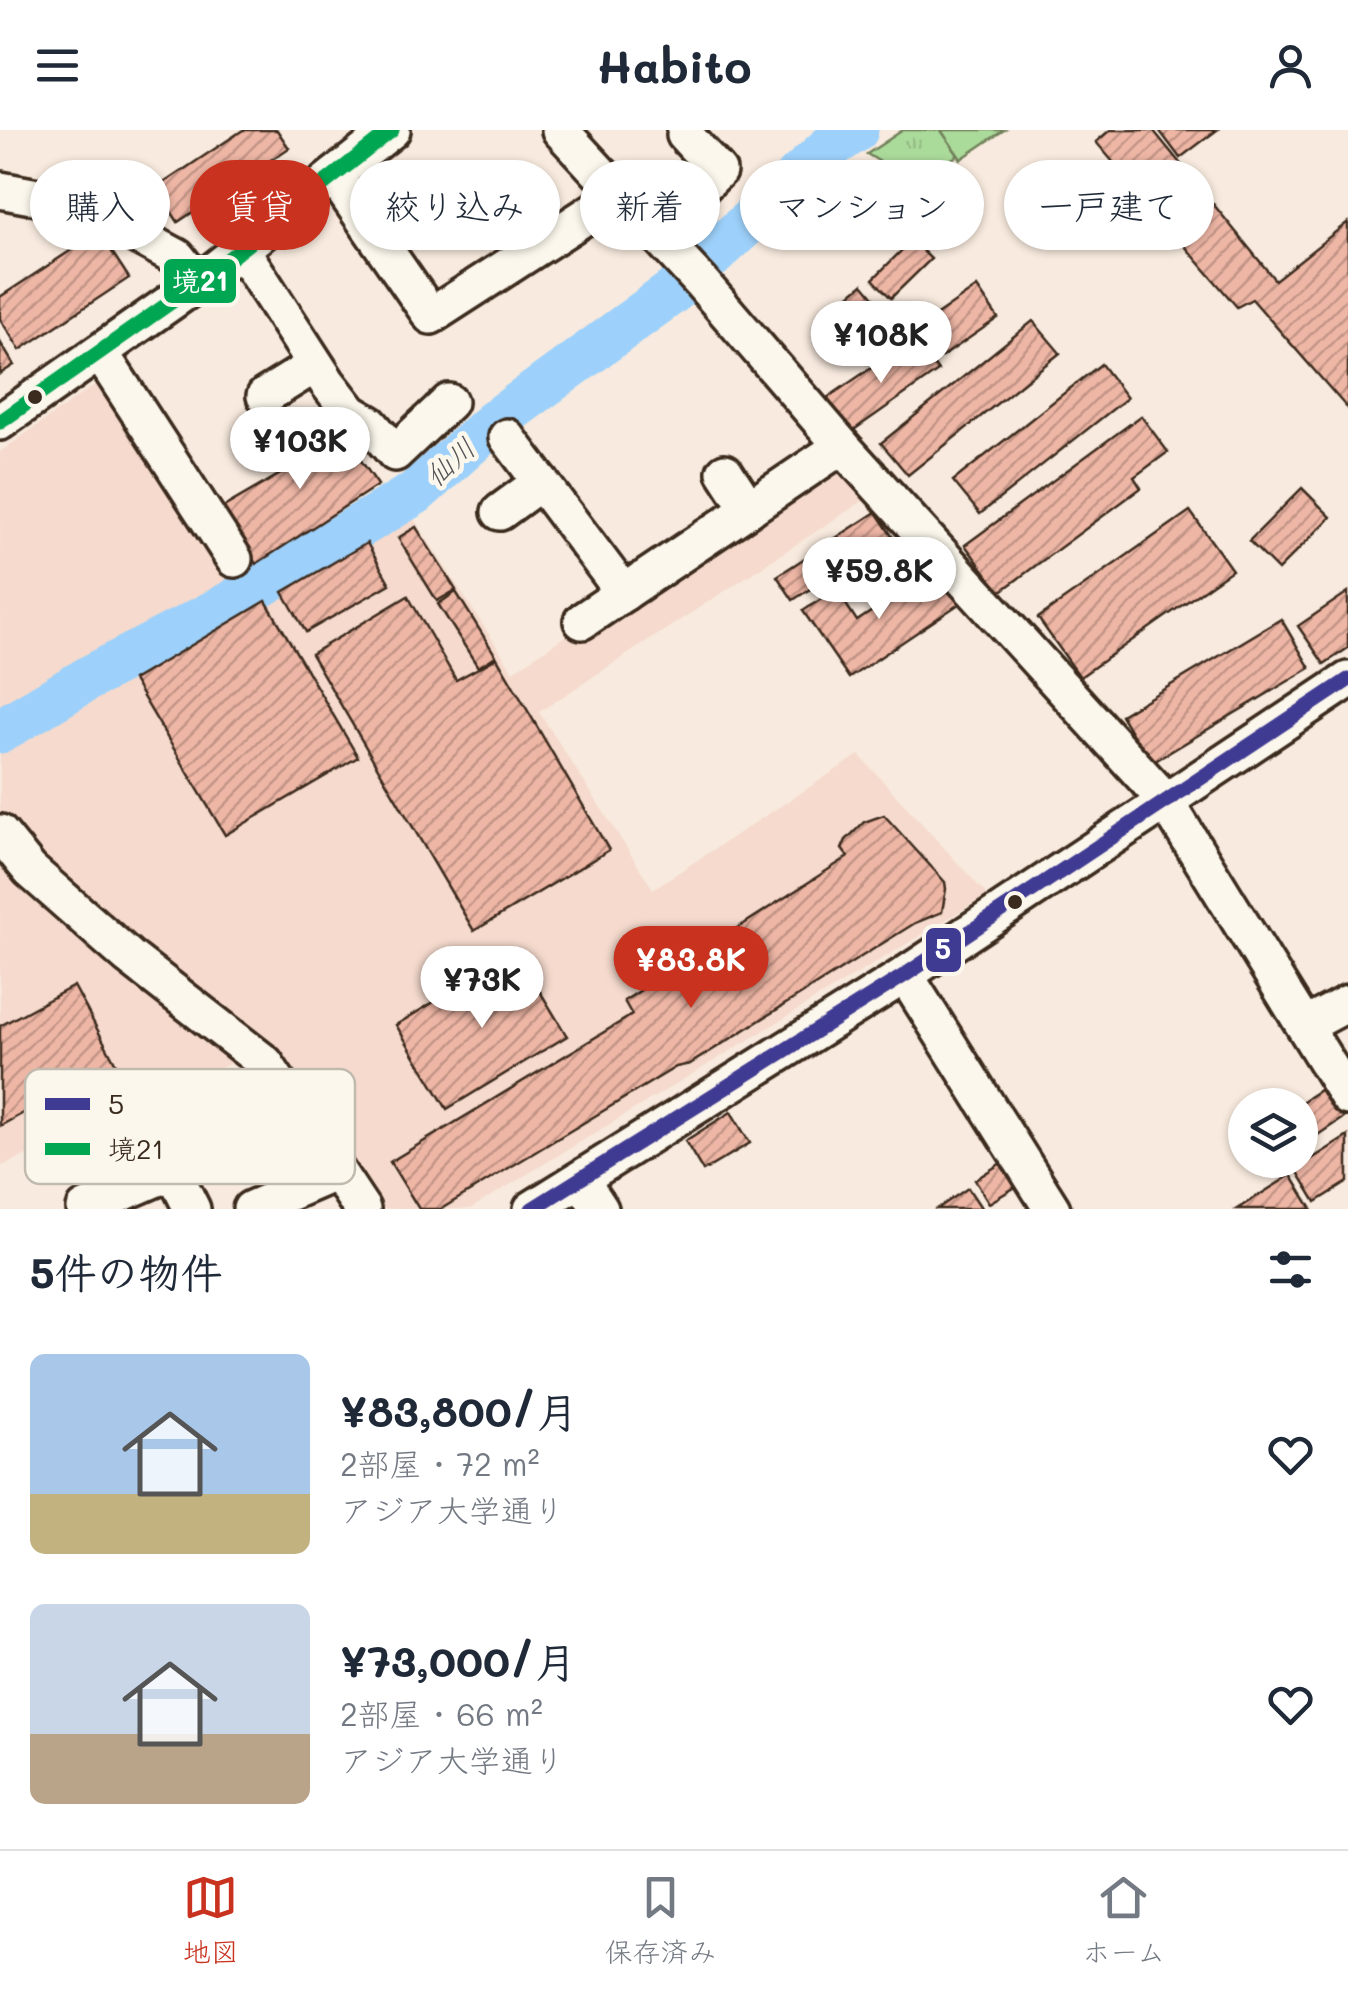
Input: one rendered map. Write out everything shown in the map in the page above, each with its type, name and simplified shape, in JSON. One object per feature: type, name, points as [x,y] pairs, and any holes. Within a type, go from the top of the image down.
[{"type":"street","points":[[330,179],[392,130]]},
{"type":"street","points":[[560,130],[588,160]]},
{"type":"street","points":[[685,135],[708,160]]},
{"type":"street","points":[[334,176],[431,316],[580,220]]},
{"type":"street","points":[[0,190],[80,205],[177,257],[198,283]]},
{"type":"street","points":[[0,422],[101,354],[241,250],[351,412],[370,424],[395,453],[448,402]]},
{"type":"street","points":[[671,250],[842,446],[1164,800],[1348,1097]]},
{"type":"street","points":[[101,354],[234,560]]},
{"type":"street","points":[[265,396],[316,365]]},
{"type":"street","points":[[507,437],[624,593]]},
{"type":"street","points":[[582,621],[842,446]]},
{"type":"street","points":[[725,472],[749,509]]},
{"type":"street","points":[[500,512],[541,482]]},
{"type":"street","points":[[532,1209],[590,1194],[905,975],[1348,680]]},
{"type":"street","points":[[0,833],[30,870],[129,957],[270,1069]]},
{"type":"street","points":[[905,975],[1052,1209]]},
{"type":"street","points":[[1305,1026],[1348,1004]]},
{"type":"street","points":[[84,1209],[143,1184]]},
{"type":"street","points":[[180,1184],[192,1209]]},
{"type":"street","points":[[251,1209],[309,1184]]},
{"type":"street","points":[[345,1184],[362,1209]]},
{"type":"shaded area","points":[[96,384],[244,606],[410,513],[513,671],[837,456],[872,495],[539,712],[653,889],[859,755],[987,895],[470,1209],[375,1209],[355,1178],[355,1069],[284,1069],[269,1046],[218,1069],[25,1069],[25,1156],[0,1167],[0,749],[19,737],[0,708],[0,452]]},
{"type":"green space","points":[[903,130],[941,130],[958,155],[950,160],[877,160],[867,154]]},
{"type":"green space","points":[[941,130],[1004,130],[961,159]]},
{"type":"building","points":[[243,130],[277,130],[289,148],[271,160],[198,160]]},
{"type":"building","points":[[1110,130],[1153,130],[1177,160],[1111,160],[1096,142]]},
{"type":"building","points":[[1159,130],[1217,130],[1180,158]]},
{"type":"building","points":[[190,165],[190,214],[178,222],[170,210],[170,179]]},
{"type":"building","points":[[1214,205],[1275,280],[1348,222],[1348,409],[1252,299],[1237,307],[1188,250],[1214,250]]},
{"type":"building","points":[[72,250],[111,250],[129,278],[20,350],[0,319],[0,297]]},
{"type":"building","points":[[902,250],[922,250],[931,259],[891,298],[873,279]]},
{"type":"building","points":[[863,284],[888,314],[845,350],[820,320]]},
{"type":"building","points":[[977,287],[998,318],[942,357],[921,326]]},
{"type":"building","points":[[1033,321],[1060,353],[908,475],[881,443]]},
{"type":"building","points":[[915,338],[938,371],[848,434],[824,400]]},
{"type":"building","points":[[0,342],[14,365],[0,374]]},
{"type":"building","points":[[1101,364],[1127,398],[980,514],[953,481]]},
{"type":"building","points":[[1141,416],[1168,452],[1134,477],[1141,488],[1000,592],[965,545]]},
{"type":"building","points":[[332,419],[378,485],[256,564],[222,508],[282,473],[271,456]]},
{"type":"building","points":[[1302,488],[1331,517],[1278,570],[1249,541]]},
{"type":"building","points":[[1190,511],[1232,570],[1080,677],[1038,618]]},
{"type":"building","points":[[876,512],[892,536],[793,600],[777,576]]},
{"type":"building","points":[[416,527],[456,590],[437,601],[398,538]]},
{"type":"building","points":[[367,543],[390,584],[306,632],[283,592]]},
{"type":"building","points":[[935,570],[959,604],[849,678],[803,611],[836,589],[857,621]]},
{"type":"building","points":[[456,592],[496,656],[478,667],[438,604]]},
{"type":"building","points":[[1348,592],[1348,648],[1324,664],[1298,626]]},
{"type":"building","points":[[408,596],[456,680],[497,658],[609,850],[474,931],[311,654]]},
{"type":"building","points":[[266,601],[358,757],[225,835],[133,680]]},
{"type":"building","points":[[1281,619],[1310,668],[1150,764],[1121,715]]},
{"type":"building","points":[[884,815],[945,882],[942,912],[915,923],[690,1064],[676,1067],[441,1209],[419,1209],[390,1162],[632,1015],[624,1001],[848,857],[842,849],[846,840],[864,822]]},
{"type":"building","points":[[516,952],[567,1036],[447,1109],[396,1025]]},
{"type":"building","points":[[74,986],[119,1069],[25,1069],[25,1112],[0,1126],[0,1026]]},
{"type":"building","points":[[1326,1086],[1346,1116],[1318,1135],[1318,1091]]},
{"type":"building","points":[[731,1112],[750,1143],[703,1171],[685,1141]]},
{"type":"building","points":[[1348,1136],[1348,1182],[1316,1202],[1301,1178],[1318,1178],[1318,1155]]},
{"type":"building","points":[[1012,1156],[1027,1180],[989,1203],[975,1180]]},
{"type":"building","points":[[1286,1178],[1293,1178],[1312,1209],[1237,1209]]},
{"type":"building","points":[[968,1188],[982,1209],[937,1209]]},
{"type":"waterway","name":"仙川","points":[[0,731],[89,678],[221,609],[415,493],[493,423],[675,290],[830,147],[856,130]]},
{"type":"transit line","name":"境21","points":[[0,422],[198,283],[392,130]]},
{"type":"transit line","name":"5","points":[[532,1209],[905,975],[1348,680]]}]
